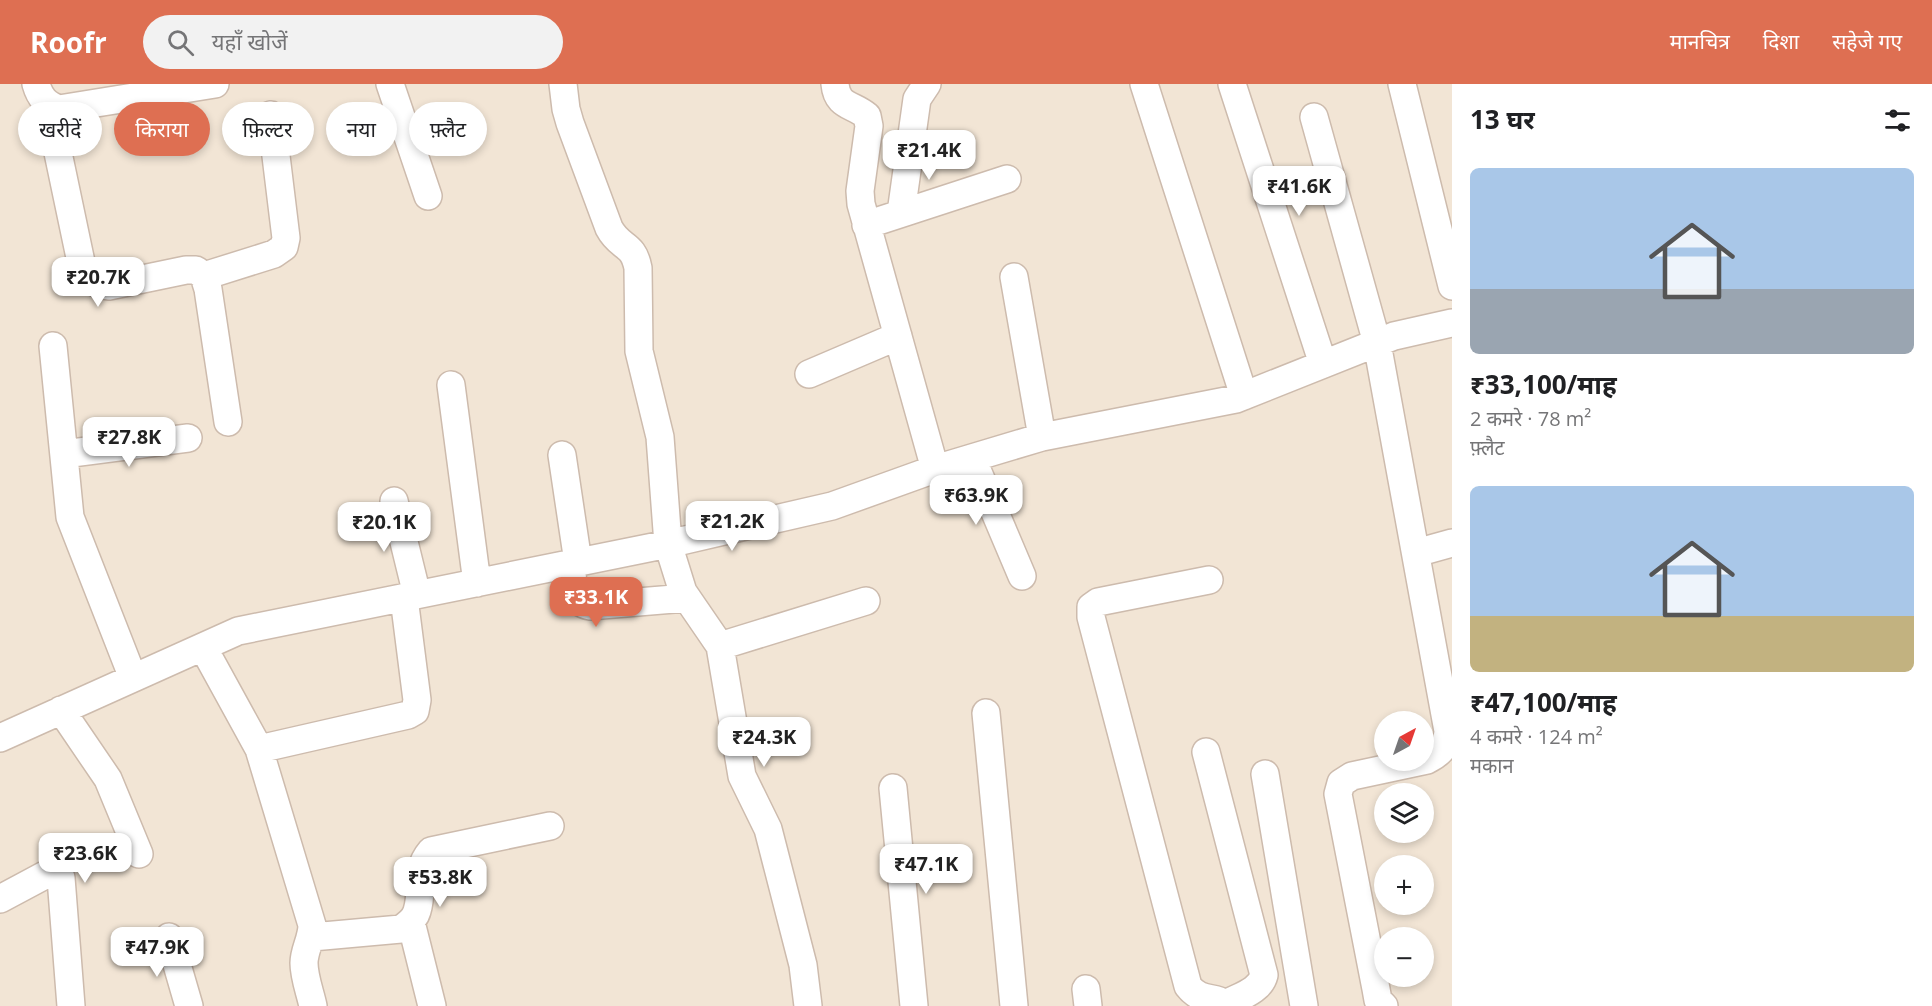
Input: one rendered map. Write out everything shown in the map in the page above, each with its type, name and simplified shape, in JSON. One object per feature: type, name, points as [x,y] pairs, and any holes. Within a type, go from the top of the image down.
[{"type":"street","points":[[42,94],[59,109],[109,92],[215,84]]},
{"type":"street","points":[[390,84],[428,196]]},
{"type":"street","points":[[563,84],[570,123],[609,228],[614,237],[631,249],[636,258],[639,351],[660,437],[668,544],[686,598],[720,646],[742,776],[768,829],[803,965],[808,1006]]},
{"type":"street","points":[[835,84],[838,99],[867,116],[869,126],[860,191],[861,204],[935,469]]},
{"type":"street","points":[[901,213],[917,99],[927,84]]},
{"type":"street","points":[[1144,84],[1244,396]]},
{"type":"street","points":[[1232,84],[1323,364]]},
{"type":"street","points":[[1402,84],[1452,286]]},
{"type":"street","points":[[42,94],[82,267],[88,278],[97,286],[110,286],[186,270],[196,270],[204,276],[208,289],[228,422]]},
{"type":"street","points":[[1314,117],[1377,343],[1448,731],[1448,741],[1443,749],[1427,760],[1352,776],[1341,783],[1338,794],[1378,1000],[1384,1006]]},
{"type":"street","points":[[204,276],[274,254],[284,247],[286,238],[275,156]]},
{"type":"street","points":[[866,225],[1007,179]]},
{"type":"street","points":[[1014,277],[1042,437]]},
{"type":"street","points":[[0,738],[238,631],[668,544],[832,506],[935,469],[1042,437],[1244,396],[1394,336],[1452,323]]},
{"type":"street","points":[[809,374],[898,336]]},
{"type":"street","points":[[53,346],[70,518],[133,678]]},
{"type":"street","points":[[451,385],[477,583]]},
{"type":"street","points":[[64,454],[188,438]]},
{"type":"street","points":[[562,455],[575,563],[574,596],[578,603],[590,606],[686,598]]},
{"type":"street","points":[[972,458],[1022,576]]},
{"type":"street","points":[[259,749],[408,716],[415,711],[417,700],[410,597],[394,501]]},
{"type":"street","points":[[1416,553],[1452,543]]},
{"type":"street","points":[[1206,752],[1264,975],[1262,983],[1255,989],[1227,1005],[1195,995],[1188,986],[1091,617],[1091,607],[1098,602],[1209,580]]},
{"type":"street","points":[[720,646],[866,601]]},
{"type":"street","points":[[203,647],[259,749],[312,925],[312,937],[304,961],[305,974],[314,1006]]},
{"type":"street","points":[[61,710],[108,779],[139,854]]},
{"type":"street","points":[[986,713],[1014,1006]]},
{"type":"street","points":[[1265,774],[1304,1006]]},
{"type":"street","points":[[893,788],[914,1006]]},
{"type":"street","points":[[312,937],[390,932],[401,929],[411,922],[417,912],[421,867],[431,851],[550,826]]},
{"type":"street","points":[[0,899],[45,875],[54,874],[61,878],[71,1006]]},
{"type":"street","points":[[411,922],[432,1006]]},
{"type":"street","points":[[169,937],[189,1006]]},
{"type":"shaded area","points":[[0,84],[1452,84],[1452,1006],[0,1006]]}]
